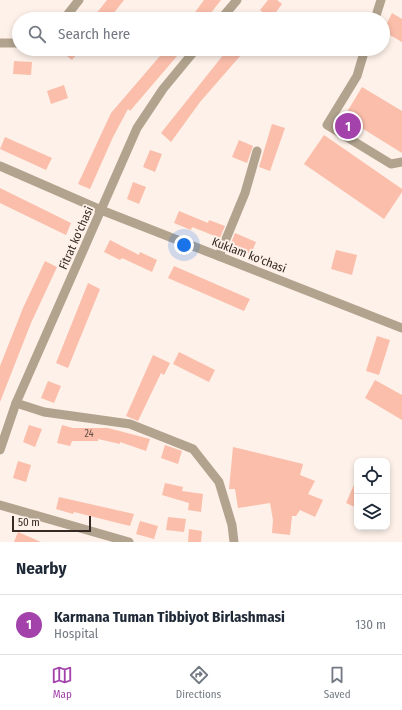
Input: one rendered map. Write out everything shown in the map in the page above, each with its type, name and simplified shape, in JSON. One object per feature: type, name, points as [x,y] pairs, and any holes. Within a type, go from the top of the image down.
[{"type":"street","points":[[70,12],[79,0]]},
{"type":"street","points":[[227,12],[237,0]]},
{"type":"street","points":[[377,12],[381,0]]},
{"type":"street","points":[[0,43],[12,43]]},
{"type":"street","name":"Fitrat ko'chasi","points":[[0,450],[16,403],[137,128],[164,89],[190,56]]},
{"type":"street","points":[[363,56],[357,76],[327,125],[391,164],[402,162]]},
{"type":"street","points":[[219,256],[245,193],[257,151]]},
{"type":"street","name":"Kuklam ko'chasi","points":[[0,166],[101,210],[402,328]]},
{"type":"street","points":[[16,403],[44,412],[130,424],[193,449],[219,482],[232,525],[234,542]]},
{"type":"street","points":[[0,504],[128,542]]},
{"type":"building","points":[[107,0],[124,0],[115,12],[98,12]]},
{"type":"building","points":[[204,0],[221,0],[212,12],[195,12]]},
{"type":"building","points":[[268,0],[277,0],[282,4],[276,12],[262,12],[260,10]]},
{"type":"building","points":[[392,13],[402,19],[402,42],[390,35],[390,17]]},
{"type":"building","points":[[67,56],[75,56],[72,60]]},
{"type":"building","points":[[160,56],[177,56],[130,111],[128,109],[113,137],[90,189],[78,184],[111,113]]},
{"type":"building","points":[[222,56],[240,56],[200,102],[171,142],[161,133]]},
{"type":"building","points":[[14,61],[32,62],[31,75],[13,74]]},
{"type":"building","points":[[64,85],[68,98],[51,104],[47,91]]},
{"type":"building","points":[[362,87],[402,111],[402,153],[344,117]]},
{"type":"building","points":[[272,124],[285,128],[270,171],[259,167]]},
{"type":"building","points":[[324,135],[402,189],[402,192],[384,219],[304,164]]},
{"type":"building","points":[[5,137],[52,158],[46,170],[0,149]]},
{"type":"building","points":[[239,140],[253,146],[247,163],[232,157]]},
{"type":"building","points":[[150,150],[162,154],[155,172],[143,167]]},
{"type":"building","points":[[133,182],[146,187],[139,204],[127,199]]},
{"type":"building","points":[[0,188],[71,223],[66,235],[0,203]]},
{"type":"building","points":[[179,211],[208,223],[209,220],[225,226],[220,238],[192,227],[191,230],[174,223]]},
{"type":"building","points":[[235,233],[256,242],[251,254],[234,247],[235,245],[231,243]]},
{"type":"building","points":[[110,240],[139,255],[140,252],[157,260],[152,272],[122,258],[120,260],[104,252]]},
{"type":"building","points":[[336,250],[357,255],[352,275],[331,269]]},
{"type":"building","points":[[45,261],[57,267],[31,323],[0,402],[0,366],[23,308]]},
{"type":"building","points":[[174,266],[250,299],[244,311],[168,278]]},
{"type":"building","points":[[88,283],[100,289],[68,368],[56,363]]},
{"type":"building","points":[[377,336],[390,340],[379,375],[366,371]]},
{"type":"building","points":[[179,352],[215,370],[209,382],[173,364]]},
{"type":"building","points":[[153,355],[170,363],[164,375],[161,373],[138,421],[126,416]]},
{"type":"building","points":[[375,380],[402,395],[402,420],[365,398]]},
{"type":"building","points":[[48,381],[61,386],[54,403],[41,398]]},
{"type":"building","points":[[29,425],[42,429],[35,447],[23,442]]},
{"type":"building","points":[[62,425],[73,428],[108,428],[150,439],[146,451],[120,442],[120,444],[98,439],[98,441],[72,441],[70,446],[57,443]]},
{"type":"building","points":[[165,445],[182,451],[178,464],[161,458]]},
{"type":"building","points":[[233,447],[303,464],[300,475],[315,481],[308,494],[323,500],[315,517],[300,510],[296,516],[292,516],[290,535],[272,533],[273,520],[270,503],[238,508],[235,489],[229,489]]},
{"type":"building","points":[[18,461],[31,465],[26,482],[13,478]]},
{"type":"building","points":[[165,483],[183,487],[182,491],[203,494],[201,512],[188,510],[189,503],[162,495]]},
{"type":"building","points":[[354,485],[354,507],[346,503]]},
{"type":"building","points":[[59,497],[134,514],[130,526],[74,512],[73,514],[56,509]]},
{"type":"building","points":[[168,517],[186,519],[184,532],[166,530]]},
{"type":"building","points":[[140,521],[158,526],[154,539],[136,534]]},
{"type":"building","points":[[189,529],[202,531],[201,542],[188,542]]},
{"type":"building","points":[[18,532],[41,542],[14,542]]},
{"type":"place","name":"Karmana Tuman Tibbiyot Birlashmasi","points":[[348,126]]}]
